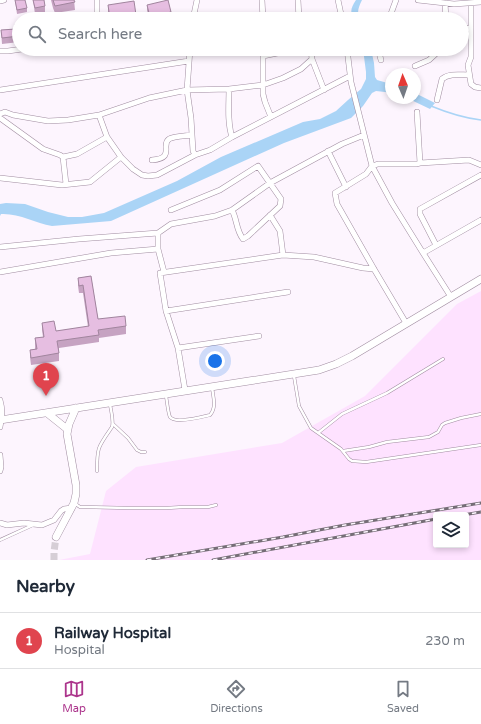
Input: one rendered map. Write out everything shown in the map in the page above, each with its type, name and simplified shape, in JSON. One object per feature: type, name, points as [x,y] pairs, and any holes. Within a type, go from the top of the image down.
[{"type":"main road","points":[[0,422],[110,402],[320,370],[344,360],[481,279]]},
{"type":"main road","points":[[56,537],[73,505],[76,494],[76,485],[67,434],[76,408]]},
{"type":"main road","points":[[47,413],[68,429]]},
{"type":"street","points":[[0,1],[4,0]]},
{"type":"street","points":[[97,0],[97,12]]},
{"type":"street","points":[[194,12],[197,0]]},
{"type":"street","points":[[262,0],[263,12]]},
{"type":"street","points":[[298,0],[299,12]]},
{"type":"street","points":[[338,0],[341,12]]},
{"type":"street","points":[[392,12],[396,0]]},
{"type":"street","points":[[418,0],[454,4],[481,2]]},
{"type":"street","points":[[445,3],[446,12]]},
{"type":"street","points":[[471,3],[471,59],[468,65],[469,75],[471,84],[481,88]]},
{"type":"street","points":[[0,51],[12,50]]},
{"type":"street","points":[[189,56],[187,90],[193,151],[195,155]]},
{"type":"street","points":[[263,56],[263,85],[265,102],[271,117]]},
{"type":"street","points":[[312,56],[324,90]]},
{"type":"street","points":[[347,56],[350,79],[372,166],[392,203],[451,297]]},
{"type":"street","points":[[380,56],[381,60]]},
{"type":"street","points":[[415,66],[429,60],[433,56]]},
{"type":"street","points":[[0,114],[6,112],[13,115],[48,121],[68,120],[98,115],[149,98],[187,90],[216,88],[229,89],[263,85],[283,78],[301,69],[312,59]]},
{"type":"street","points":[[0,90],[189,61]]},
{"type":"street","points":[[437,100],[442,79],[444,77],[452,75],[469,75]]},
{"type":"street","points":[[98,115],[107,137],[121,158],[142,175],[157,175],[195,155],[210,150],[232,137],[324,90],[350,79]]},
{"type":"street","points":[[229,89],[229,123],[232,137]]},
{"type":"street","points":[[417,112],[420,163]]},
{"type":"street","points":[[0,118],[43,149],[63,157],[77,154],[107,137]]},
{"type":"street","points":[[152,160],[165,156],[168,139],[192,135]]},
{"type":"street","points":[[0,248],[79,239],[158,233],[171,224],[215,216],[232,210],[270,183],[328,151],[364,135]]},
{"type":"street","points":[[328,151],[346,187]]},
{"type":"street","points":[[63,157],[66,184]]},
{"type":"street","points":[[0,178],[62,185],[90,182],[121,158]]},
{"type":"street","points":[[406,323],[337,204],[335,194],[366,174],[372,166],[378,164],[416,164],[469,160],[481,165]]},
{"type":"street","points":[[172,210],[220,190],[258,166],[280,199],[280,206],[248,236],[242,239],[235,214],[232,210]]},
{"type":"street","points":[[436,245],[420,214],[420,209],[481,175]]},
{"type":"street","points":[[270,215],[280,231],[283,255]]},
{"type":"street","points":[[423,253],[481,220]]},
{"type":"street","points":[[158,233],[158,249],[164,272]]},
{"type":"street","points":[[0,272],[111,253],[158,249]]},
{"type":"street","points":[[185,390],[178,348],[166,311],[160,273],[283,255],[314,257],[374,269]]},
{"type":"street","points":[[166,311],[288,292]]},
{"type":"street","points":[[178,348],[259,336]]},
{"type":"street","points":[[0,400],[3,414],[0,422]]},
{"type":"street","points":[[0,455],[0,471]]},
{"type":"street","points":[[0,523],[7,525],[24,523],[42,525],[54,520],[61,510],[73,505]]},
{"type":"lane","points":[[318,433],[342,414],[387,393],[443,359]]},
{"type":"lane","points":[[293,374],[299,406],[310,428],[343,451],[352,461],[366,462],[481,445]]},
{"type":"lane","points":[[166,394],[170,417],[173,420],[179,421],[210,415],[213,412],[215,406],[212,386]]},
{"type":"lane","points":[[110,402],[113,424],[137,450],[146,452]]},
{"type":"lane","points":[[343,451],[369,447],[387,442],[429,438],[438,432],[445,423],[481,414]]},
{"type":"lane","points":[[98,471],[98,448],[113,424]]},
{"type":"lane","points":[[73,505],[85,507],[128,508],[167,508],[183,506],[208,507],[216,505]]},
{"type":"lane","points":[[0,540],[30,528],[36,524]]},
{"type":"shaded area","points":[[481,291],[481,560],[59,560],[90,554],[106,491],[136,467],[282,443],[365,396],[457,304]]},
{"type":"water","points":[[356,0],[362,0],[358,12],[352,12],[352,7]]},
{"type":"water","points":[[364,56],[372,56],[375,77],[377,80],[385,82],[385,92],[376,91],[372,93],[363,106],[351,118],[284,143],[111,221],[52,226],[14,215],[1,214],[0,216],[0,204],[6,203],[25,204],[68,217],[82,217],[104,213],[177,181],[221,157],[303,122],[320,119],[336,111],[361,89],[366,79]]},
{"type":"water","points":[[421,96],[435,103],[430,109],[420,104],[421,104]]},
{"type":"building","points":[[15,0],[25,0],[27,8],[17,10]]},
{"type":"building","points":[[33,0],[44,0],[45,6],[35,8]]},
{"type":"building","points":[[53,0],[74,0],[75,2],[55,6]]},
{"type":"building","points":[[168,0],[171,12],[149,12],[147,5]]},
{"type":"building","points":[[134,1],[136,12],[109,12],[108,5]]},
{"type":"building","points":[[12,29],[12,37],[2,38],[1,30]]},
{"type":"building","points":[[91,276],[98,319],[125,316],[126,326],[98,330],[99,335],[57,341],[59,353],[31,358],[30,350],[37,349],[35,338],[44,337],[42,323],[54,321],[56,331],[89,326],[83,285],[79,286],[78,278]]},
{"type":"waterway","points":[[431,106],[456,115],[481,120]]},
{"type":"tunnel","points":[[54,560],[56,537]]},
{"type":"railway","points":[[147,560],[481,503]]},
{"type":"railway","points":[[469,514],[481,512]]},
{"type":"railway","points":[[213,560],[433,520]]},
{"type":"place","name":"Railway Hospital","points":[[46,396]]}]
